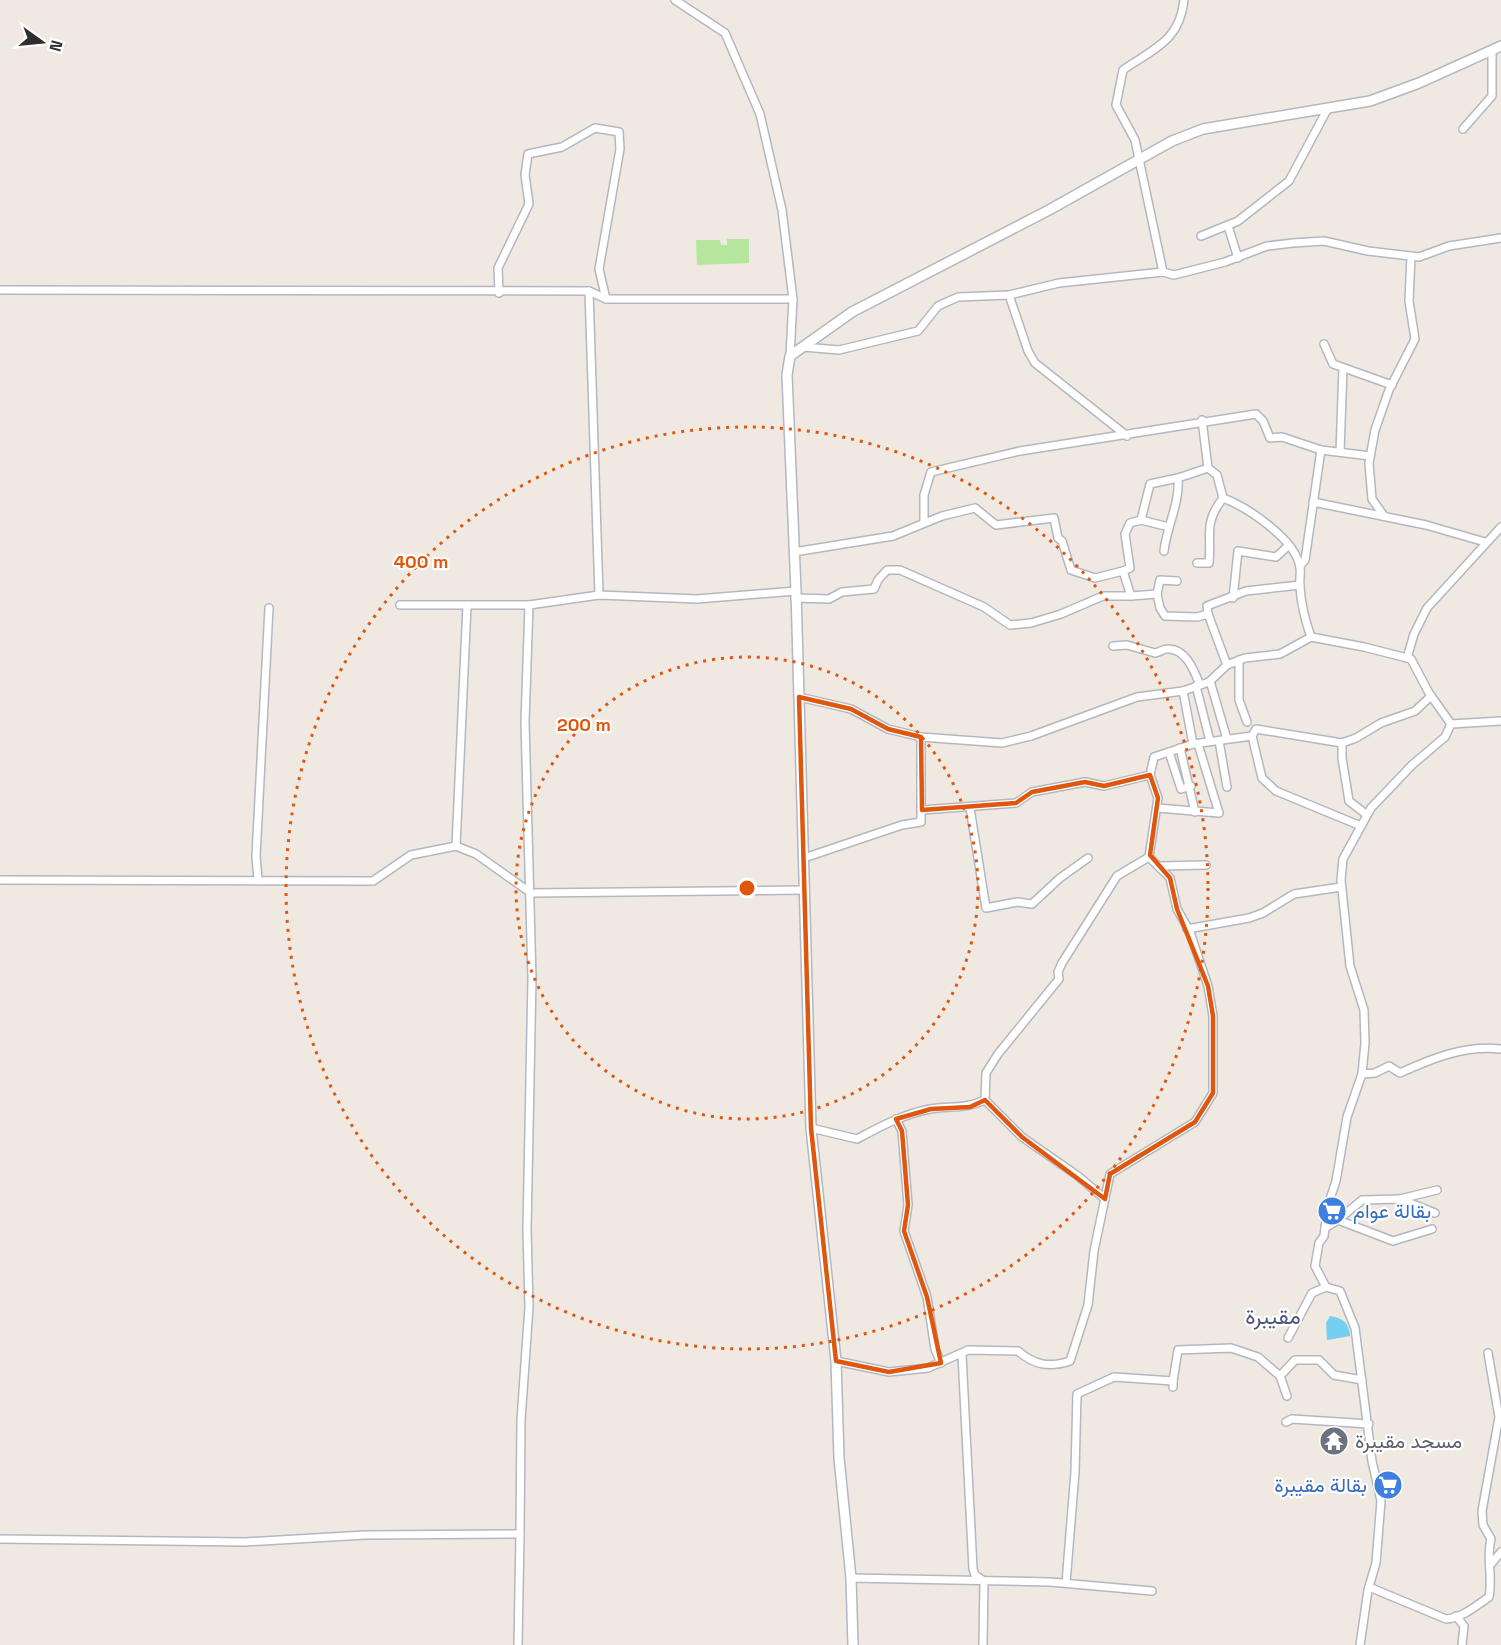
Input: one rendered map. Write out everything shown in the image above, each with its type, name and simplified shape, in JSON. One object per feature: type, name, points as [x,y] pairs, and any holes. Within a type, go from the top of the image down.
[{"type":"street","points":[[675,0],[725,33],[760,114],[782,210],[793,300],[787,375],[796,595],[811,1128],[836,1361],[840,1458],[851,1578],[853,1645]]},
{"type":"street","points":[[1163,272],[1134,140],[1116,105],[1117,87],[1123,70],[1171,38],[1182,18],[1184,0]]},
{"type":"street","points":[[790,357],[852,312],[1049,210],[1138,158],[1203,129],[1370,101],[1419,83],[1496,48],[1492,96],[1463,129]]},
{"type":"street","points":[[1201,236],[1228,226],[1290,181],[1328,108]]},
{"type":"street","points":[[499,293],[498,268],[529,204],[525,175],[528,154],[562,147],[595,128],[619,132],[620,149],[599,269],[606,299]]},
{"type":"street","points":[[1228,226],[1238,258]]},
{"type":"street","points":[[803,347],[839,350],[918,331],[938,306],[958,297],[1009,295],[1059,283],[1163,272],[1174,274],[1238,258],[1267,246],[1324,241],[1368,251],[1419,257],[1449,246],[1501,238]]},
{"type":"street","points":[[1384,516],[1372,499],[1370,456],[1375,430],[1392,385],[1415,339],[1409,301],[1411,256]]},
{"type":"street","points":[[0,290],[499,293],[589,291],[606,299],[793,300]]},
{"type":"street","points":[[589,291],[599,595]]},
{"type":"street","points":[[1009,295],[1028,351],[1035,363],[1127,436]]},
{"type":"street","points":[[1324,344],[1333,364],[1392,385]]},
{"type":"street","points":[[1340,452],[1343,368]]},
{"type":"street","points":[[924,524],[924,495],[931,472],[1020,451],[1127,436],[1202,420],[1256,414],[1263,421],[1270,438],[1282,437],[1321,450],[1370,456]]},
{"type":"street","points":[[1197,563],[1209,562],[1207,536],[1211,519],[1223,498],[1217,475],[1209,468],[1202,420]]},
{"type":"street","points":[[1300,566],[1305,560],[1321,450]]},
{"type":"street","points":[[1141,520],[1150,484],[1209,468]]},
{"type":"street","points":[[1164,551],[1178,496],[1178,478]]},
{"type":"street","points":[[1223,498],[1257,516],[1288,546],[1300,566],[1303,615],[1311,637]]},
{"type":"street","points":[[1313,502],[1384,516],[1485,542]]},
{"type":"street","points":[[794,552],[893,536],[975,508],[996,525],[1054,518],[1058,538],[1062,541],[1071,570],[1095,578],[1130,568],[1125,534],[1130,523],[1141,520],[1169,527]]},
{"type":"street","points":[[1407,658],[1414,634],[1427,608],[1501,527]]},
{"type":"street","points":[[1233,597],[1233,577],[1239,551],[1276,557],[1288,546]]},
{"type":"street","points":[[400,605],[529,605],[599,595],[697,599],[796,595],[829,599],[842,592],[874,589],[887,570],[900,570],[984,607],[1010,625],[1031,623],[1061,614],[1103,596],[1157,594]]},
{"type":"street","points":[[1123,571],[1131,596]]},
{"type":"street","points":[[1176,581],[1160,580],[1157,594],[1160,608],[1165,616],[1197,617],[1208,614]]},
{"type":"street","points":[[1227,665],[1207,606],[1246,591],[1300,585]]},
{"type":"street","points":[[456,846],[467,604]]},
{"type":"street","points":[[519,1645],[521,1420],[529,1307],[527,1230],[531,893],[527,875],[525,722],[529,605]]},
{"type":"street","points":[[258,880],[256,856],[269,608]]},
{"type":"street","points":[[799,697],[852,709],[888,729],[921,737],[1002,743],[1031,736],[1137,697],[1183,691],[1198,686],[1210,681],[1227,665],[1239,660],[1280,654],[1311,637],[1411,659],[1431,696],[1451,724]]},
{"type":"street","points":[[1113,646],[1127,645],[1155,653],[1166,648],[1177,651],[1188,661],[1198,686],[1210,741]]},
{"type":"street","points":[[1239,660],[1239,700],[1246,722]]},
{"type":"street","points":[[1210,681],[1227,739]]},
{"type":"street","points":[[1157,808],[1219,813],[1195,744],[1183,691]]},
{"type":"street","points":[[1360,826],[1276,791],[1262,778],[1252,736],[1256,729],[1302,739],[1342,743],[1356,738],[1381,723],[1414,711],[1431,696]]},
{"type":"street","points":[[1451,724],[1501,721]]},
{"type":"street","points":[[1360,1645],[1369,1587],[1376,1563],[1382,1501],[1372,1461],[1355,1328],[1340,1292],[1326,1287],[1315,1266],[1347,1117],[1362,1074],[1364,1010],[1350,966],[1341,886],[1343,859],[1367,815],[1390,786],[1445,737],[1451,724]]},
{"type":"street","points":[[1149,857],[1157,808],[1156,786],[1150,774],[1154,757],[1195,744],[1252,736]]},
{"type":"street","points":[[804,858],[902,825],[921,822],[921,737]]},
{"type":"street","points":[[1219,741],[1227,787]]},
{"type":"street","points":[[1342,743],[1341,758],[1349,801],[1367,815]]},
{"type":"street","points":[[1180,748],[1196,812]]},
{"type":"street","points":[[1169,752],[1181,789],[1191,786]]},
{"type":"street","points":[[922,810],[1016,803],[1032,792],[1085,782],[1104,786],[1150,774]]},
{"type":"street","points":[[970,808],[986,908],[1017,902],[1032,904],[1060,878],[1088,858]]},
{"type":"street","points":[[0,880],[373,881],[411,855],[456,846],[476,854],[531,893],[805,890]]},
{"type":"street","points":[[836,1361],[888,1371],[928,1368],[962,1355],[968,1350],[1018,1351],[1031,1363],[1056,1365],[1070,1361],[1088,1305],[1094,1251],[1110,1174],[1195,1122],[1213,1093],[1211,1006],[1208,986],[1187,929],[1177,909],[1170,878],[1149,857]]},
{"type":"street","points":[[1105,1198],[1022,1137],[985,1100],[986,1073],[998,1054],[1059,979],[1058,972],[1062,963],[1117,876],[1149,857]]},
{"type":"street","points":[[1160,866],[1206,865]]},
{"type":"street","points":[[1187,929],[1249,918],[1263,913],[1294,894],[1341,886]]},
{"type":"street","points":[[1362,1074],[1375,1073],[1389,1066],[1400,1073],[1448,1052],[1471,1051],[1481,1047],[1501,1049]]},
{"type":"street","points":[[811,1128],[857,1139],[896,1119],[931,1109],[970,1107],[985,1100]]},
{"type":"street","points":[[896,1119],[902,1131],[908,1205],[904,1231],[927,1297],[935,1349],[941,1362]]},
{"type":"street","points":[[1325,1228],[1362,1200],[1400,1199],[1437,1190]]},
{"type":"street","points":[[1400,1199],[1435,1212]]},
{"type":"street","points":[[1338,1220],[1394,1241],[1432,1229]]},
{"type":"street","points":[[1288,1338],[1312,1293],[1326,1287]]},
{"type":"street","points":[[1066,1583],[1075,1472],[1077,1394],[1114,1377],[1173,1384],[1180,1349],[1231,1348],[1258,1357],[1280,1376],[1287,1396]]},
{"type":"street","points":[[1369,1587],[1446,1619],[1456,1616],[1489,1597],[1493,1580],[1488,1550],[1491,1539],[1483,1526],[1482,1511],[1498,1417],[1488,1353]]},
{"type":"street","points":[[962,1355],[973,1569],[975,1575],[984,1581]]},
{"type":"street","points":[[1280,1376],[1295,1360],[1319,1360],[1334,1375],[1362,1380]]},
{"type":"street","points":[[1286,1422],[1292,1419],[1369,1424]]},
{"type":"street","points":[[0,1539],[245,1542],[365,1535],[520,1534]]},
{"type":"street","points":[[1491,1564],[1501,1552]]},
{"type":"street","points":[[851,1578],[1066,1583],[1152,1591]]},
{"type":"street","points":[[983,1645],[984,1581]]},
{"type":"street","points":[[1456,1616],[1464,1626],[1462,1645]]},
{"type":"highlighted area","points":[[799,697],[851,709],[888,729],[921,737],[922,810],[1016,803],[1032,792],[1085,782],[1104,786],[1150,775],[1158,798],[1150,855],[1170,878],[1177,909],[1208,986],[1213,1016],[1213,1093],[1195,1122],[1110,1174],[1105,1199],[1022,1137],[985,1100],[970,1107],[931,1109],[896,1119],[902,1131],[908,1205],[904,1231],[927,1297],[941,1363],[889,1372],[836,1361],[811,1128]]},
{"type":"green space","points":[[727,239],[749,239],[749,263],[697,265],[696,240],[720,240],[721,245],[727,245]]},
{"type":"water","points":[[1330,1316],[1344,1322],[1350,1336],[1327,1340],[1326,1323]]},
{"type":"place","name":"بقالة عوام","points":[[1332,1211]]},
{"type":"place","name":"مسجد مقيبرة","points":[[1334,1441]]},
{"type":"place","name":"بقالة مقيبرة","points":[[1388,1485]]},
{"type":"district","name":"مقيبرة","points":[[1273,1316]]}]
